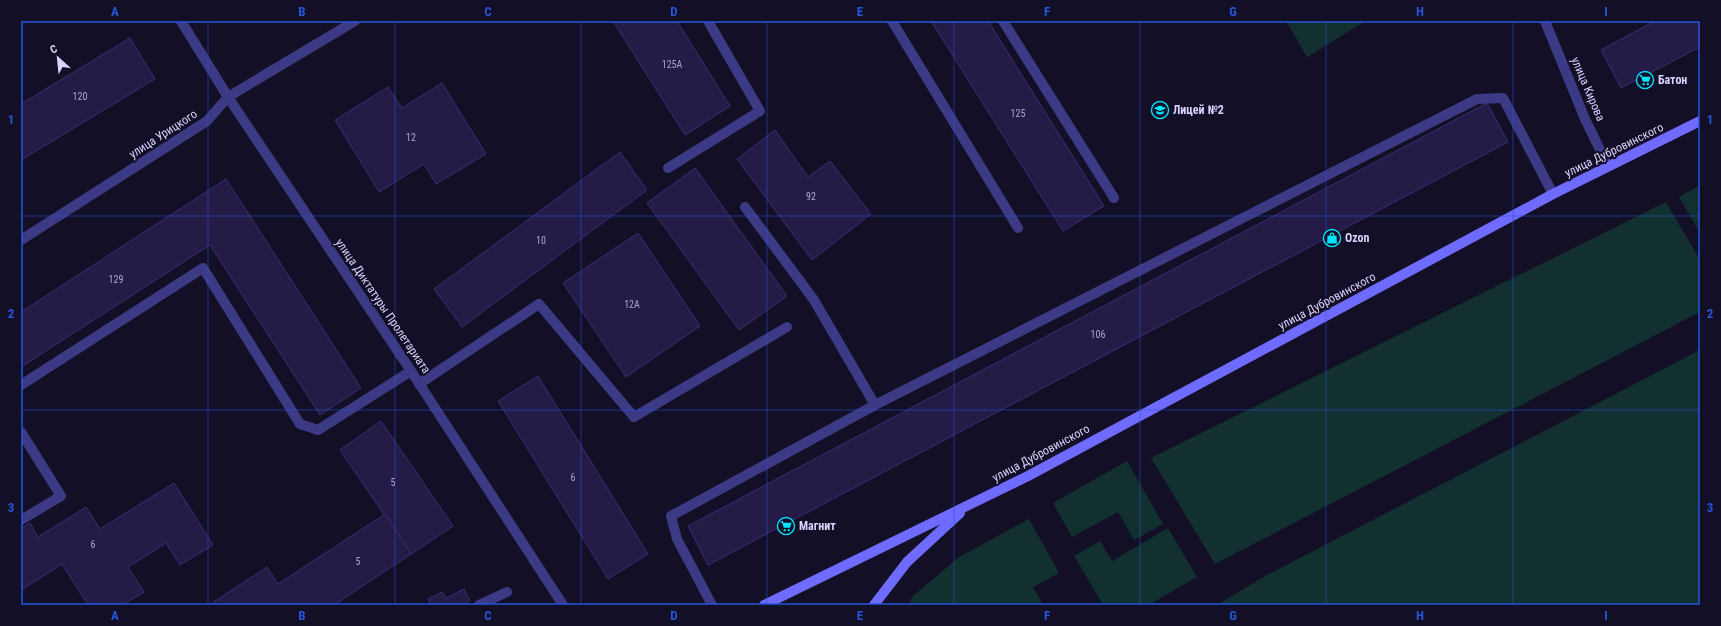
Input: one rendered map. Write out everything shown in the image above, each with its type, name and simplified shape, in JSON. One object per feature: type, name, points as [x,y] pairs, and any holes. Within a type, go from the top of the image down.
[{"type":"main road","name":"улица Дубровинского","points":[[764,605],[1035,472],[1553,194],[1700,121]]},
{"type":"main road","name":"улица Дубровинского","points":[[874,605],[907,562],[968,506]]},
{"type":"street","name":"улица Диктатуры Пролетариата","points":[[181,21],[228,97],[411,372],[563,605]]},
{"type":"street","name":"улица Урицкого","points":[[21,240],[207,121],[228,97],[355,21]]},
{"type":"street","points":[[668,168],[760,111],[708,21]]},
{"type":"street","points":[[892,21],[1018,228]]},
{"type":"street","points":[[1003,21],[1114,198]]},
{"type":"street","name":"улица Кирова","points":[[1545,21],[1585,119],[1608,166]]},
{"type":"street","points":[[712,605],[677,539],[671,516],[875,405],[1477,99],[1503,98],[1553,194]]},
{"type":"street","points":[[746,207],[814,300],[875,405]]},
{"type":"street","points":[[21,385],[203,268],[300,424],[318,430],[411,372]]},
{"type":"street","points":[[418,384],[539,304],[634,417],[787,327]]},
{"type":"street","points":[[21,432],[61,496],[21,520]]},
{"type":"street","points":[[479,605],[507,592]]},
{"type":"green space","points":[[1286,21],[1366,21],[1307,57]]},
{"type":"green space","points":[[1700,185],[1700,233],[1679,197]]},
{"type":"green space","points":[[1666,202],[1700,260],[1700,312],[1215,564],[1151,458]]},
{"type":"green space","points":[[1700,350],[1700,605],[1217,605],[1265,576]]},
{"type":"green space","points":[[1127,461],[1163,524],[1134,540],[1118,512],[1072,537],[1053,503]]},
{"type":"green space","points":[[1029,519],[1059,573],[1033,587],[1043,605],[909,605],[912,597],[959,557]]},
{"type":"green space","points":[[1168,528],[1197,577],[1149,605],[1103,605],[1074,556],[1100,541],[1112,561]]},
{"type":"building","points":[[613,21],[677,21],[730,106],[685,135]]},
{"type":"building","points":[[931,21],[988,21],[1104,206],[1063,231]]},
{"type":"building","points":[[1655,21],[1700,21],[1700,47],[1621,88],[1601,50]]},
{"type":"building","points":[[130,38],[155,79],[21,160],[21,104]]},
{"type":"building","points":[[442,83],[486,154],[436,184],[424,164],[379,192],[335,120],[388,87],[402,108]]},
{"type":"building","points":[[1487,103],[1508,142],[708,565],[688,526]]},
{"type":"building","points":[[775,130],[808,177],[830,161],[871,214],[812,260],[737,159]]},
{"type":"building","points":[[620,152],[647,190],[462,327],[434,289]]},
{"type":"building","points":[[695,168],[787,296],[739,330],[647,203]]},
{"type":"building","points":[[226,179],[361,388],[320,415],[210,245],[21,367],[21,312]]},
{"type":"building","points":[[638,233],[700,326],[626,377],[563,283]]},
{"type":"building","points":[[538,376],[648,554],[608,579],[498,401]]},
{"type":"building","points":[[381,421],[453,526],[411,554],[340,450]]},
{"type":"building","points":[[174,483],[213,545],[180,565],[166,543],[128,567],[144,592],[122,605],[88,605],[62,564],[21,590],[21,529],[30,523],[38,537],[86,507],[100,529]]},
{"type":"building","points":[[385,514],[411,554],[334,605],[209,605],[267,567],[278,584]]},
{"type":"building","points":[[464,589],[470,601],[462,605],[431,605],[428,599],[442,592],[446,598]]},
{"type":"place","name":"Батон","points":[[1645,80]]},
{"type":"place","name":"Лицей №2","points":[[1160,110]]},
{"type":"place","name":"Ozon","points":[[1332,238]]},
{"type":"place","name":"Магнит","points":[[786,526]]}]
